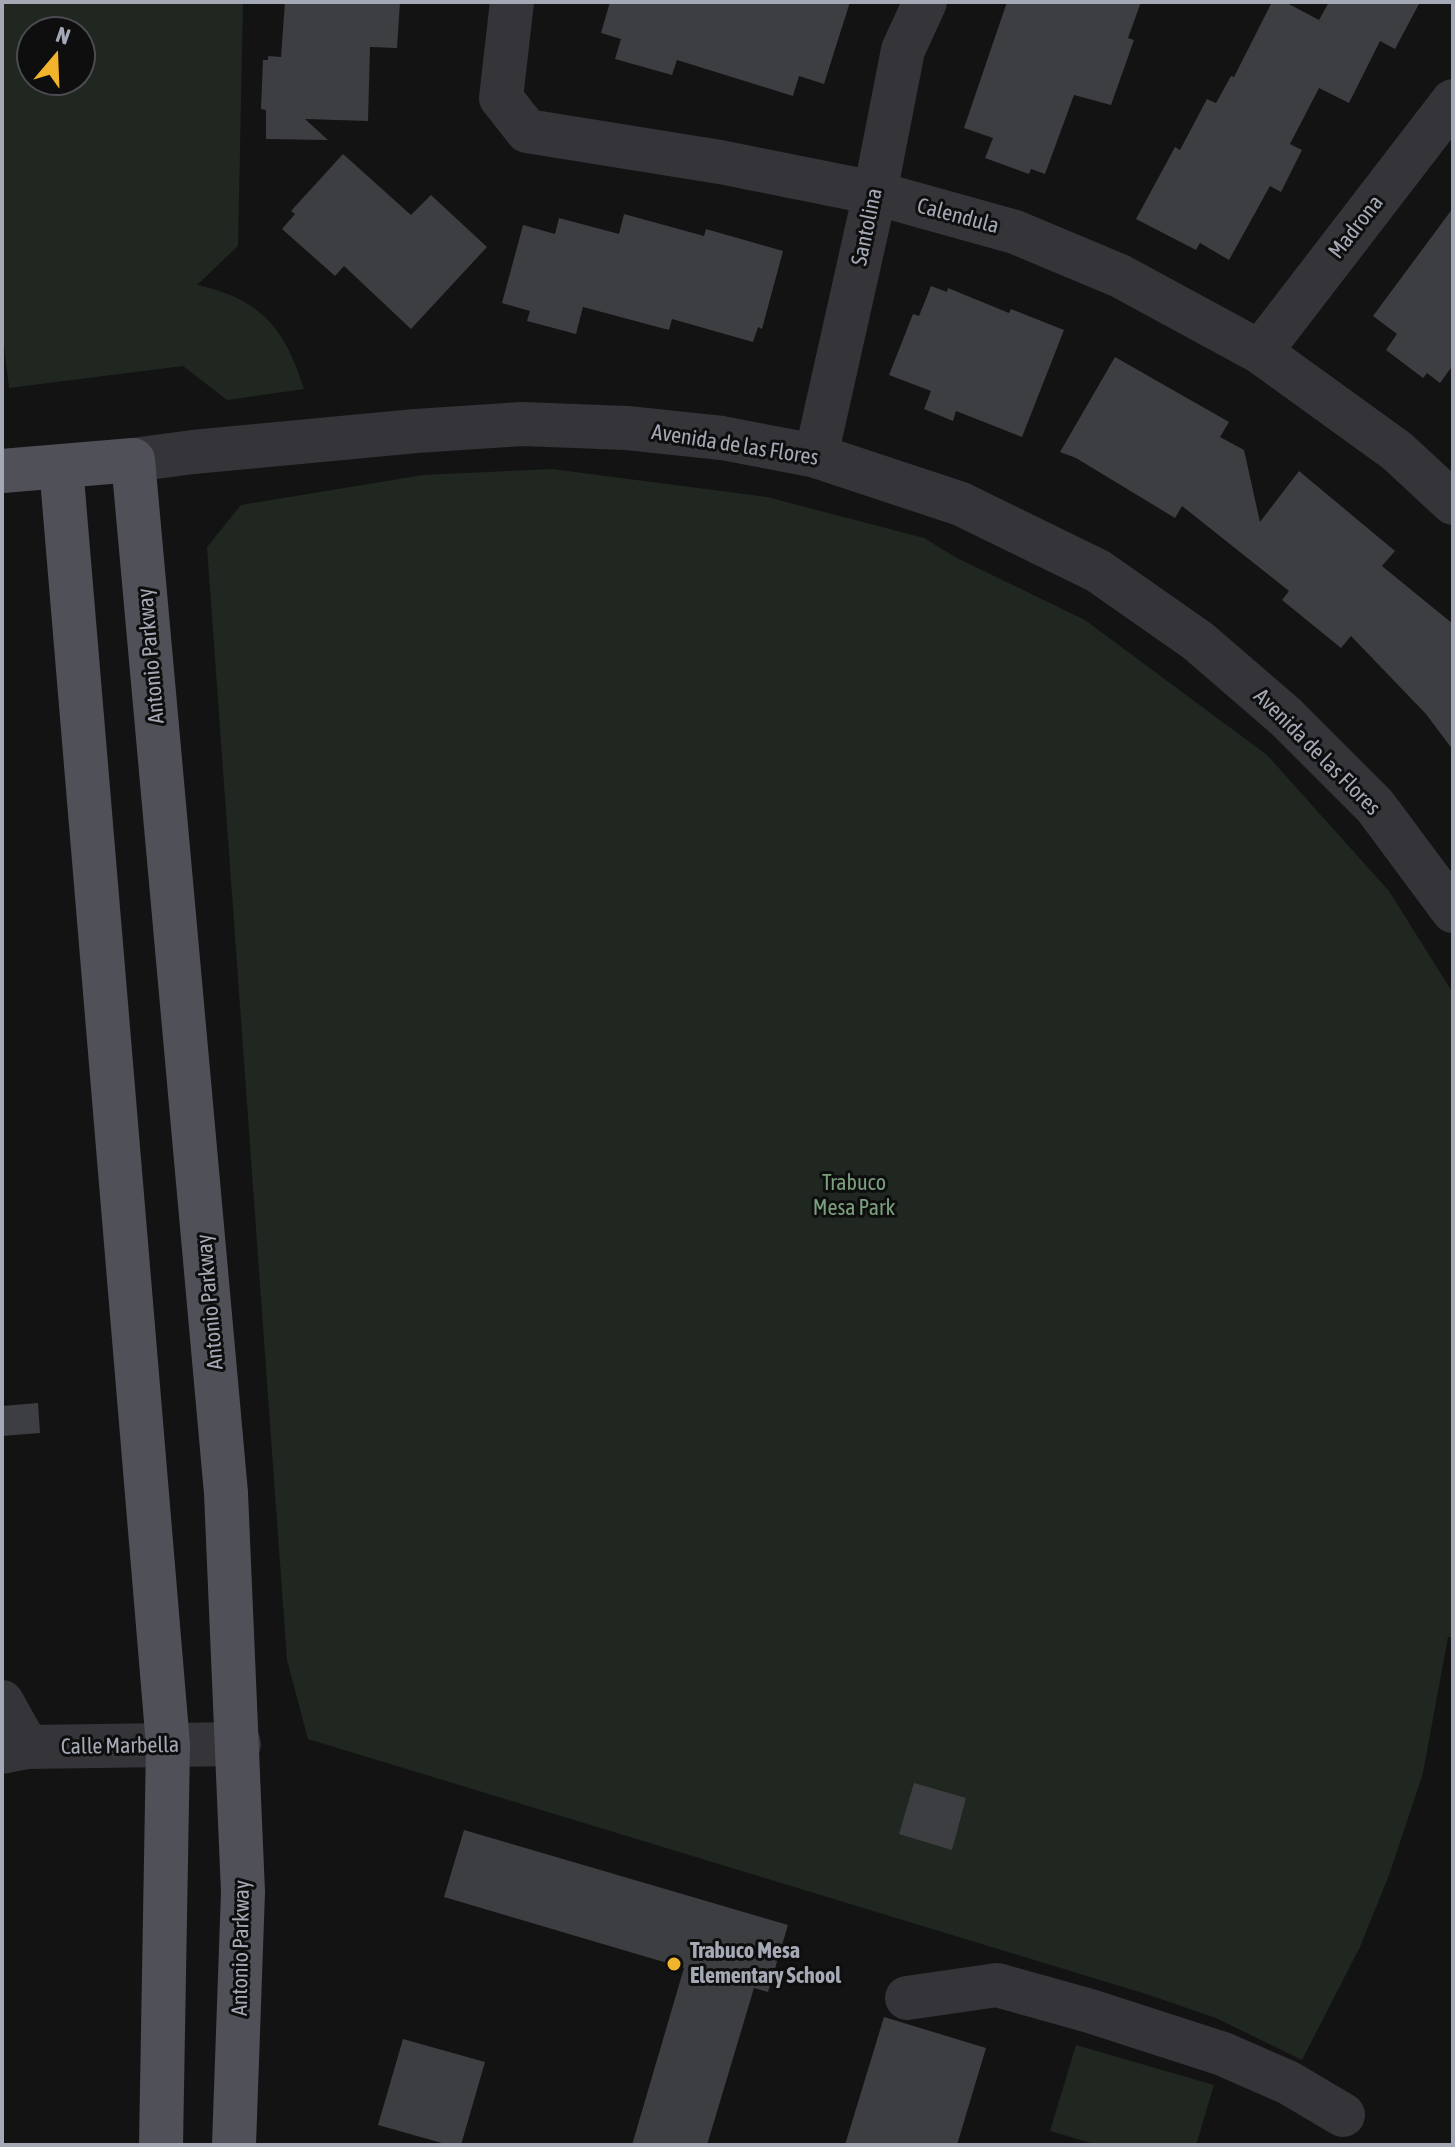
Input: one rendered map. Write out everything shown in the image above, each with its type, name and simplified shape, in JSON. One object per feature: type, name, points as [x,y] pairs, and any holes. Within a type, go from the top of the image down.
[{"type":"main road","name":"Avenida de las Flores","points":[[2,471],[133,460]]},
{"type":"main road","name":"Antonio Parkway","points":[[133,460],[226,1493],[243,1892],[234,2145]]},
{"type":"main road","points":[[61,466],[168,1745],[161,2145]]},
{"type":"street","name":"Calendula","points":[[512,2],[501,98],[527,131],[720,162],[875,193],[1015,232],[1120,276],[1260,352],[1397,451],[1453,503]]},
{"type":"street","name":"Santolina","points":[[816,456],[875,193],[903,50],[925,2]]},
{"type":"street","name":"Madrona","points":[[1260,352],[1453,101]]},
{"type":"street","name":"Avenida de las Flores","points":[[133,460],[416,431],[522,424],[627,428],[690,434],[816,456],[961,504],[1098,571],[1198,641],[1286,717],[1375,806],[1453,911]]},
{"type":"street","points":[[2,1702],[14,1750]]},
{"type":"street","name":"Calle Marbella","points":[[14,1750],[239,1744]]},
{"type":"street","points":[[907,1998],[997,1985],[1223,2054],[1289,2083],[1343,2115]]},
{"type":"green space","points":[[2,2],[243,2],[238,246],[197,285],[238,299],[267,319],[288,349],[304,389],[227,400],[183,366],[9,388],[2,327]]},
{"type":"green space","name":"Trabuco Mesa Park","points":[[552,469],[767,497],[924,538],[957,558],[1085,620],[1267,755],[1389,891],[1453,993],[1453,1637],[1448,1637],[1423,1773],[1389,1875],[1360,1947],[1302,2060],[1216,2018],[1146,1994],[308,1739],[287,1660],[207,547],[241,505],[423,475]]},
{"type":"green space","points":[[1076,2045],[1214,2085],[1196,2145],[1098,2145],[1050,2131]]},
{"type":"building","points":[[285,2],[400,2],[397,48],[370,47],[368,121],[305,119],[328,140],[266,139],[266,110],[261,109],[263,60],[268,60],[268,56],[281,57]]},
{"type":"building","points":[[610,2],[850,2],[824,84],[799,76],[793,96],[677,60],[672,75],[615,59],[621,39],[601,33]]},
{"type":"building","points":[[1007,2],[1141,2],[1128,38],[1134,40],[1111,105],[1074,95],[1045,174],[1031,169],[1029,174],[985,158],[993,138],[964,128]]},
{"type":"building","points":[[1272,2],[1285,2],[1319,20],[1329,2],[1420,2],[1395,49],[1380,41],[1349,103],[1319,88],[1290,144],[1302,150],[1281,192],[1270,186],[1229,260],[1200,243],[1196,250],[1136,219],[1175,147],[1180,150],[1207,99],[1216,103],[1231,76],[1234,77]]},
{"type":"building","points":[[343,154],[411,215],[431,195],[487,247],[411,329],[344,266],[335,276],[282,229],[295,214],[291,211]]},
{"type":"building","points":[[1453,208],[1453,365],[1440,383],[1427,373],[1423,378],[1386,350],[1397,334],[1373,316]]},
{"type":"building","points":[[624,214],[704,236],[706,229],[783,251],[762,329],[758,327],[753,342],[672,319],[669,330],[583,307],[576,334],[527,321],[530,311],[502,303],[523,225],[555,234],[559,218],[619,234]]},
{"type":"building","points":[[931,286],[947,292],[948,288],[1009,313],[1011,309],[1064,330],[1022,437],[956,411],[953,421],[924,409],[931,391],[889,375],[913,314],[919,316]]},
{"type":"building","points":[[1115,357],[1229,422],[1220,437],[1244,450],[1260,522],[1299,471],[1395,551],[1382,566],[1453,624],[1453,750],[1426,714],[1351,636],[1341,648],[1282,600],[1289,591],[1182,506],[1175,518],[1076,458],[1060,452]]},
{"type":"building","points":[[38,1403],[40,1433],[2,1436],[2,1406]]},
{"type":"building","points":[[914,1783],[966,1798],[952,1850],[899,1834]]},
{"type":"building","points":[[464,1830],[788,1925],[768,1992],[754,1988],[707,2145],[632,2145],[684,1968],[444,1897]]},
{"type":"building","points":[[884,2017],[986,2048],[957,2145],[845,2145]]},
{"type":"building","points":[[403,2039],[485,2062],[461,2145],[449,2145],[378,2125]]},
{"type":"place","name":"Trabuco Mesa Elementary School","points":[[674,1964]]}]
